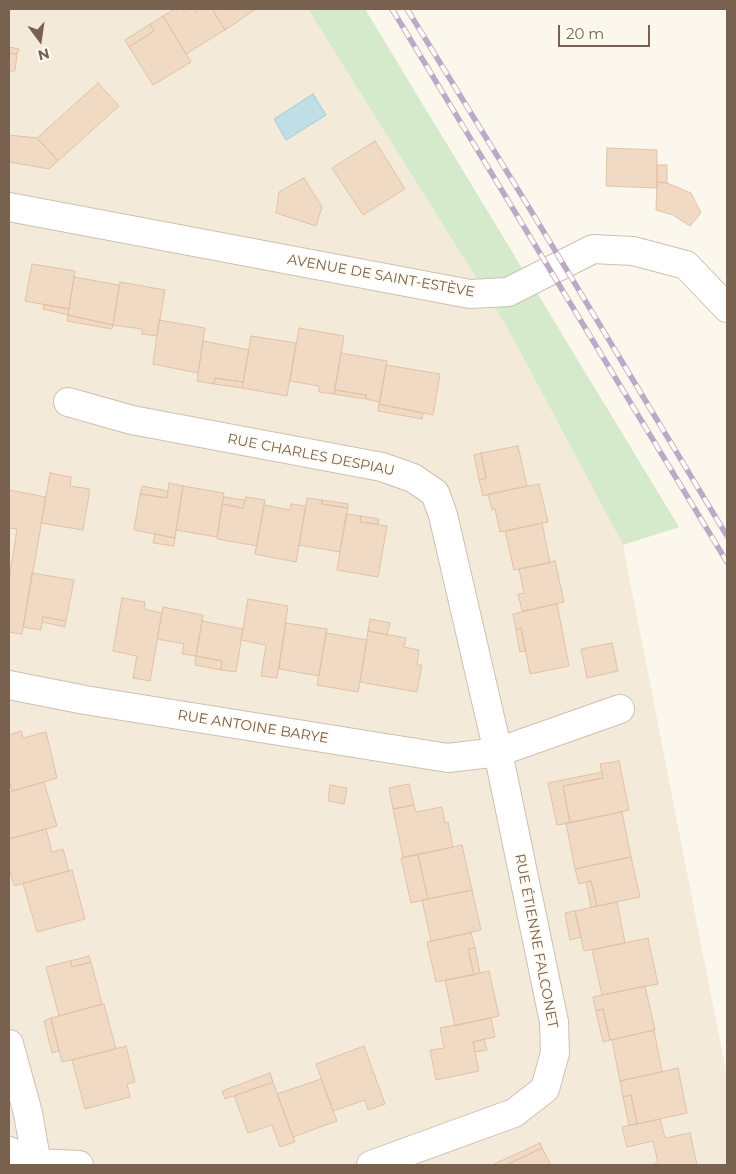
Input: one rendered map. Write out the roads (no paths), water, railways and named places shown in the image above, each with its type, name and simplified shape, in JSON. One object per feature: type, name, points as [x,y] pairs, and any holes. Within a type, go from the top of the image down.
[{"type":"street","name":"AVENUE DE SAINT-ESTÈVE","points":[[9,207],[470,294],[508,292],[593,249],[633,251],[686,265],[727,308]]},
{"type":"street","name":"RUE CHARLES DESPIAU","points":[[68,402],[132,420],[382,467],[414,478],[434,493],[442,515],[498,752]]},
{"type":"street","name":"RUE ANTOINE BARYE","points":[[9,685],[85,700],[448,758],[498,752],[620,709]]},
{"type":"street","name":"RUE ÉTIENNE FALCONET","points":[[371,1165],[514,1113],[545,1089],[556,1053],[554,1022],[498,752]]},
{"type":"street","points":[[9,1044],[28,1113],[36,1164]]},
{"type":"street","points":[[9,1110],[18,1140],[36,1164]]},
{"type":"street","points":[[9,1151],[36,1164],[79,1165]]},
{"type":"water","points":[[313,94],[326,115],[286,140],[274,119]]},
{"type":"railway","points":[[392,9],[727,562]]},
{"type":"railway","points":[[407,9],[727,536]]}]
